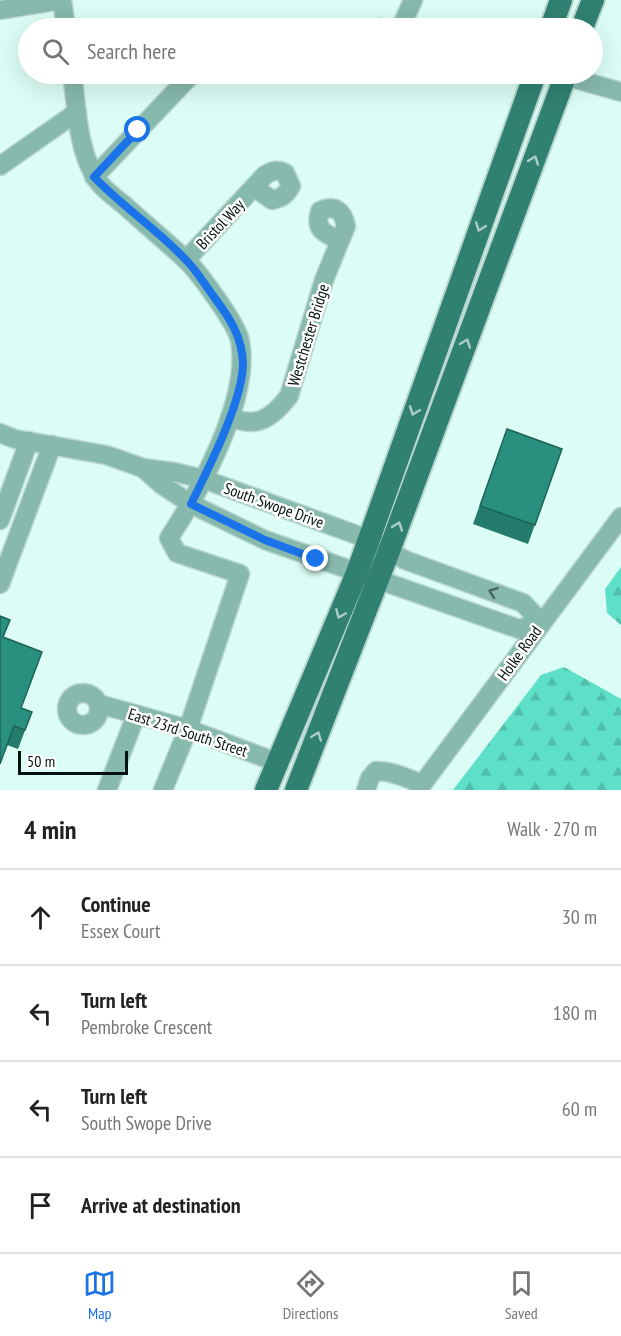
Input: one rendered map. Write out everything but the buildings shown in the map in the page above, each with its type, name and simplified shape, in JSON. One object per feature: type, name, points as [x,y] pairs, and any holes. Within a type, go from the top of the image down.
[{"type":"main road","points":[[555,18],[561,0]]},
{"type":"main road","points":[[586,18],[593,0]]},
{"type":"main road","points":[[296,790],[368,576],[368,540],[531,84]]},
{"type":"main road","points":[[266,790],[276,762],[368,576],[389,551],[562,84]]},
{"type":"street","points":[[0,10],[62,0],[65,18]]},
{"type":"street","points":[[405,18],[413,0]]},
{"type":"street","points":[[73,84],[83,150],[94,177],[186,260],[228,316],[240,338],[243,364],[230,417],[191,504],[169,538],[177,553],[240,574],[188,729],[163,790]]},
{"type":"street","points":[[94,177],[177,84]]},
{"type":"street","points":[[595,84],[621,92]]},
{"type":"street","points":[[0,166],[77,112]]},
{"type":"street","name":"Bristol Way","points":[[186,260],[254,187]]},
{"type":"street","name":"Westchester Bridge","points":[[230,417],[241,422],[259,422],[277,411],[289,396],[324,280],[340,242]]},
{"type":"street","name":"South Swope Drive","points":[[0,434],[106,455],[143,468],[203,479],[368,540],[405,560],[524,603],[541,622],[519,629],[265,540],[191,504],[162,485],[143,468]]},
{"type":"street","points":[[0,520],[29,441]]},
{"type":"street","points":[[0,584],[52,445]]},
{"type":"street","name":"Holke Road","points":[[420,787],[621,517]]},
{"type":"street","name":"East 23rd South Street","points":[[99,704],[188,729],[276,762]]},
{"type":"street","points":[[106,790],[136,715]]},
{"type":"street","points":[[366,790],[370,778],[376,771],[411,779],[420,787]]},
{"type":"green space","points":[[621,567],[621,625],[607,613],[605,589]]},
{"type":"green space","points":[[564,667],[621,699],[621,790],[453,790],[541,675]]},
{"type":"route","points":[[138,130],[94,177],[186,260],[228,316],[240,338],[243,364],[239,387],[230,417],[191,504],[265,540],[316,559]]}]
